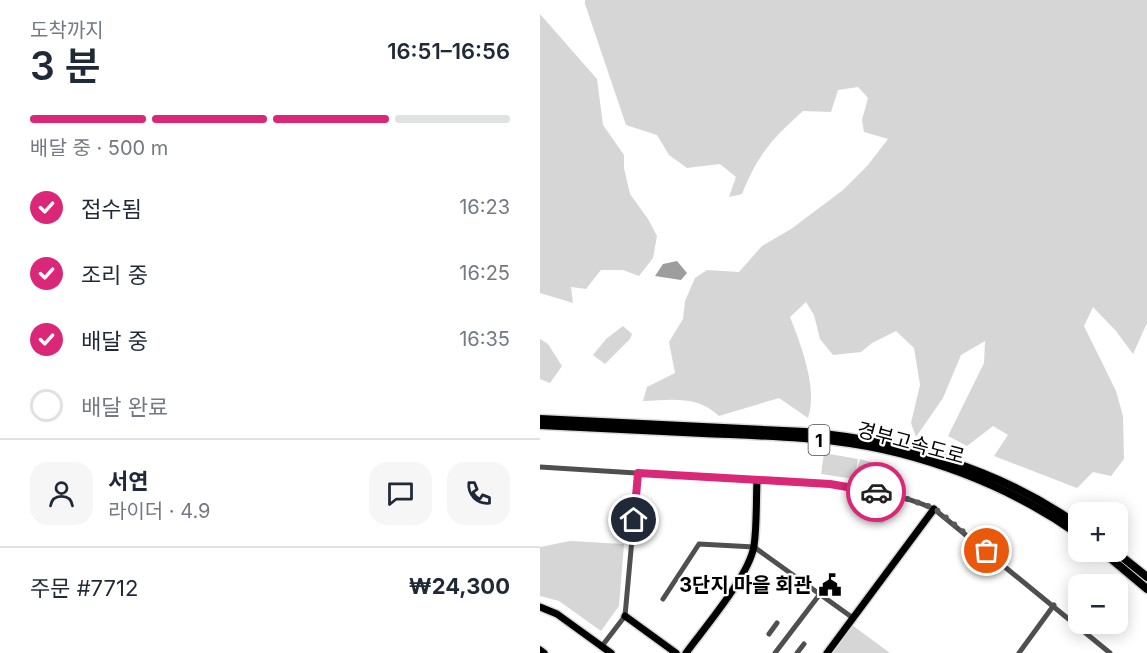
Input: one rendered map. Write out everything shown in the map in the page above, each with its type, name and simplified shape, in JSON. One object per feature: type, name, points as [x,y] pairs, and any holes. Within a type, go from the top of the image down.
[{"type":"highway","name":"경부고속도로","points":[[540,419],[837,435],[894,446],[960,464],[1032,497],[1068,519]]},
{"type":"highway","name":"경부고속도로","points":[[540,425],[837,441],[931,462],[984,481],[1049,514],[1068,527]]},
{"type":"highway","points":[[1114,562],[1147,589]]},
{"type":"highway","points":[[1128,562],[1147,577]]},
{"type":"main road","points":[[687,653],[741,578],[750,559],[754,547],[757,481]]},
{"type":"main road","points":[[827,653],[934,508]]},
{"type":"main road","points":[[540,607],[557,614],[611,653]]},
{"type":"main road","points":[[625,616],[676,653]]},
{"type":"main road","points":[[540,650],[544,653]]},
{"type":"street","points":[[540,469],[638,473],[855,488],[899,496],[934,508],[1110,653]]},
{"type":"street","points":[[602,646],[625,616],[638,473]]},
{"type":"street","points":[[663,599],[699,544],[754,547],[853,618]]},
{"type":"street","points":[[775,653],[820,594]]},
{"type":"street","points":[[1019,653],[1054,605]]},
{"type":"street","points":[[769,634],[777,624]]},
{"type":"street","points":[[797,653],[804,644]]},
{"type":"shaded area","points":[[585,0],[1147,0],[1147,323],[1133,354],[1116,331],[1093,307],[1084,326],[1116,391],[1123,416],[1124,459],[1111,476],[1093,472],[1077,488],[994,456],[1008,435],[993,426],[967,446],[948,436],[984,363],[985,341],[961,355],[943,398],[916,437],[911,423],[920,385],[914,348],[896,331],[872,343],[861,352],[833,355],[820,339],[814,315],[806,302],[790,317],[810,380],[811,406],[808,418],[779,398],[719,416],[702,405],[683,400],[643,401],[647,387],[675,373],[669,342],[683,319],[685,301],[695,278],[707,270],[739,272],[762,246],[791,229],[843,190],[868,165],[888,139],[864,132],[862,120],[868,98],[858,87],[838,90],[831,112],[803,111],[767,148],[754,168],[742,194],[729,197],[736,177],[720,164],[687,168],[669,155],[657,135],[626,125]]},
{"type":"shaded area","points":[[540,14],[597,79],[603,125],[624,155],[624,168],[630,194],[657,236],[653,258],[639,276],[623,270],[601,270],[586,289],[571,287],[573,303],[540,293]]},
{"type":"shaded area","points":[[677,261],[687,273],[681,280],[655,276],[663,264]]},
{"type":"shaded area","points":[[623,326],[632,334],[630,339],[605,364],[593,355],[606,339]]},
{"type":"shaded area","points":[[540,339],[548,344],[562,366],[550,383],[540,379]]},
{"type":"shaded area","points":[[824,453],[858,459],[856,471],[860,459],[882,465],[877,485],[821,474]]},
{"type":"shaded area","points":[[877,498],[890,502],[894,507],[883,523],[875,522],[865,514]]},
{"type":"shaded area","points":[[570,541],[624,544],[619,606],[601,631],[559,601],[540,596],[540,547]]},
{"type":"shaded area","points":[[852,625],[890,653],[833,653]]},
{"type":"way so far","points":[[876,492],[899,496],[934,508],[987,551]]},
{"type":"place","name":"3단지 마을 회관","points":[[830,585]]},
{"type":"route","points":[[634,520],[638,473],[830,484],[876,492]]}]
